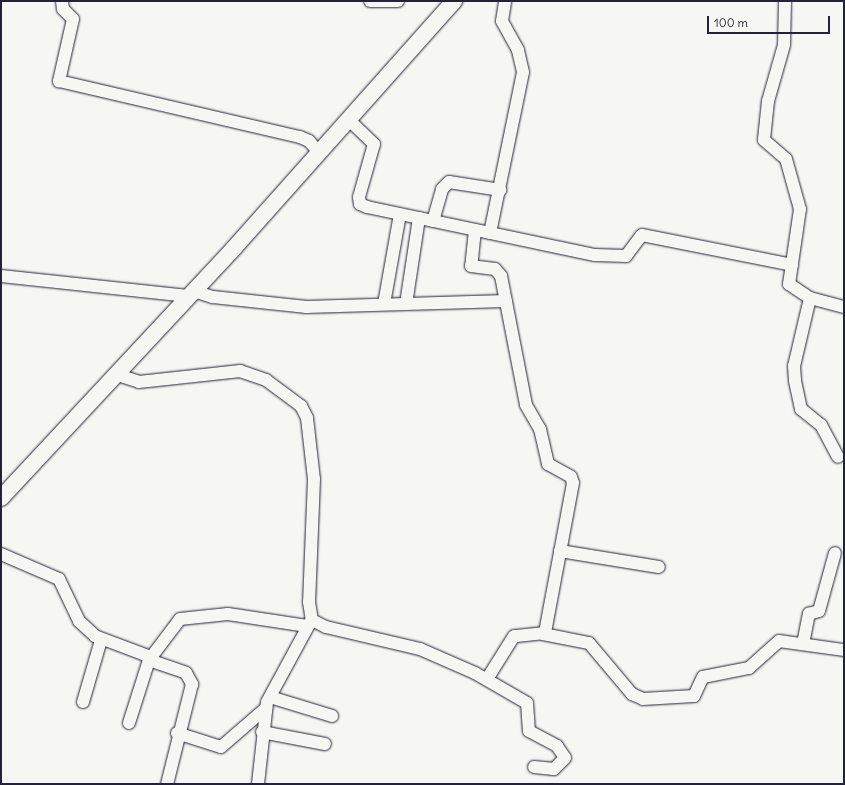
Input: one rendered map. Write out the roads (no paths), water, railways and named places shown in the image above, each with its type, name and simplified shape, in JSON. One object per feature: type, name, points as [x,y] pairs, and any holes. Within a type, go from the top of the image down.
[{"type":"main road","points":[[1,498],[114,374],[191,294],[453,1]]},
{"type":"street","points":[[62,1],[63,9],[73,17],[58,81],[300,137],[309,141],[319,152]]},
{"type":"street","points":[[370,1],[398,1]]},
{"type":"street","points":[[490,233],[523,72],[518,50],[502,21],[505,1]]},
{"type":"street","points":[[785,1],[784,45],[768,101],[764,140],[786,158],[800,209],[792,265],[791,288],[810,298],[844,307]]},
{"type":"street","points":[[348,119],[374,144],[360,204],[589,255],[624,256],[637,238],[646,235],[792,265]]},
{"type":"street","points":[[433,221],[442,190],[449,182],[500,190]]},
{"type":"street","points":[[384,304],[400,214]]},
{"type":"street","points":[[406,304],[419,218]]},
{"type":"street","points":[[475,230],[470,266],[499,272],[526,405],[540,429],[548,464],[572,480],[560,551],[543,634]]},
{"type":"street","points":[[1,276],[191,294],[301,307],[506,301]]},
{"type":"street","points":[[810,298],[793,374],[801,409],[821,424],[838,457]]},
{"type":"street","points":[[114,374],[139,382],[240,371],[266,380],[301,406],[307,418],[314,479],[309,602],[310,623],[268,703],[262,732],[258,784]]},
{"type":"street","points":[[560,551],[659,567]]},
{"type":"street","points":[[803,644],[810,614],[819,611],[835,553]]},
{"type":"street","points":[[1,554],[59,579],[81,624],[101,640],[190,676],[191,688],[177,733],[168,784]]},
{"type":"street","points":[[129,723],[150,659],[175,623],[184,617],[228,614],[310,623],[420,649],[487,680],[527,703],[529,731],[565,755],[564,762],[554,769],[534,767]]},
{"type":"street","points":[[487,680],[514,636],[543,634],[589,643],[632,694],[643,699],[694,696],[706,675],[749,668],[780,641],[844,650]]},
{"type":"street","points":[[83,702],[101,640]]},
{"type":"street","points":[[268,703],[332,716]]},
{"type":"street","points":[[177,733],[221,747],[268,703]]},
{"type":"street","points":[[262,732],[325,744]]}]
